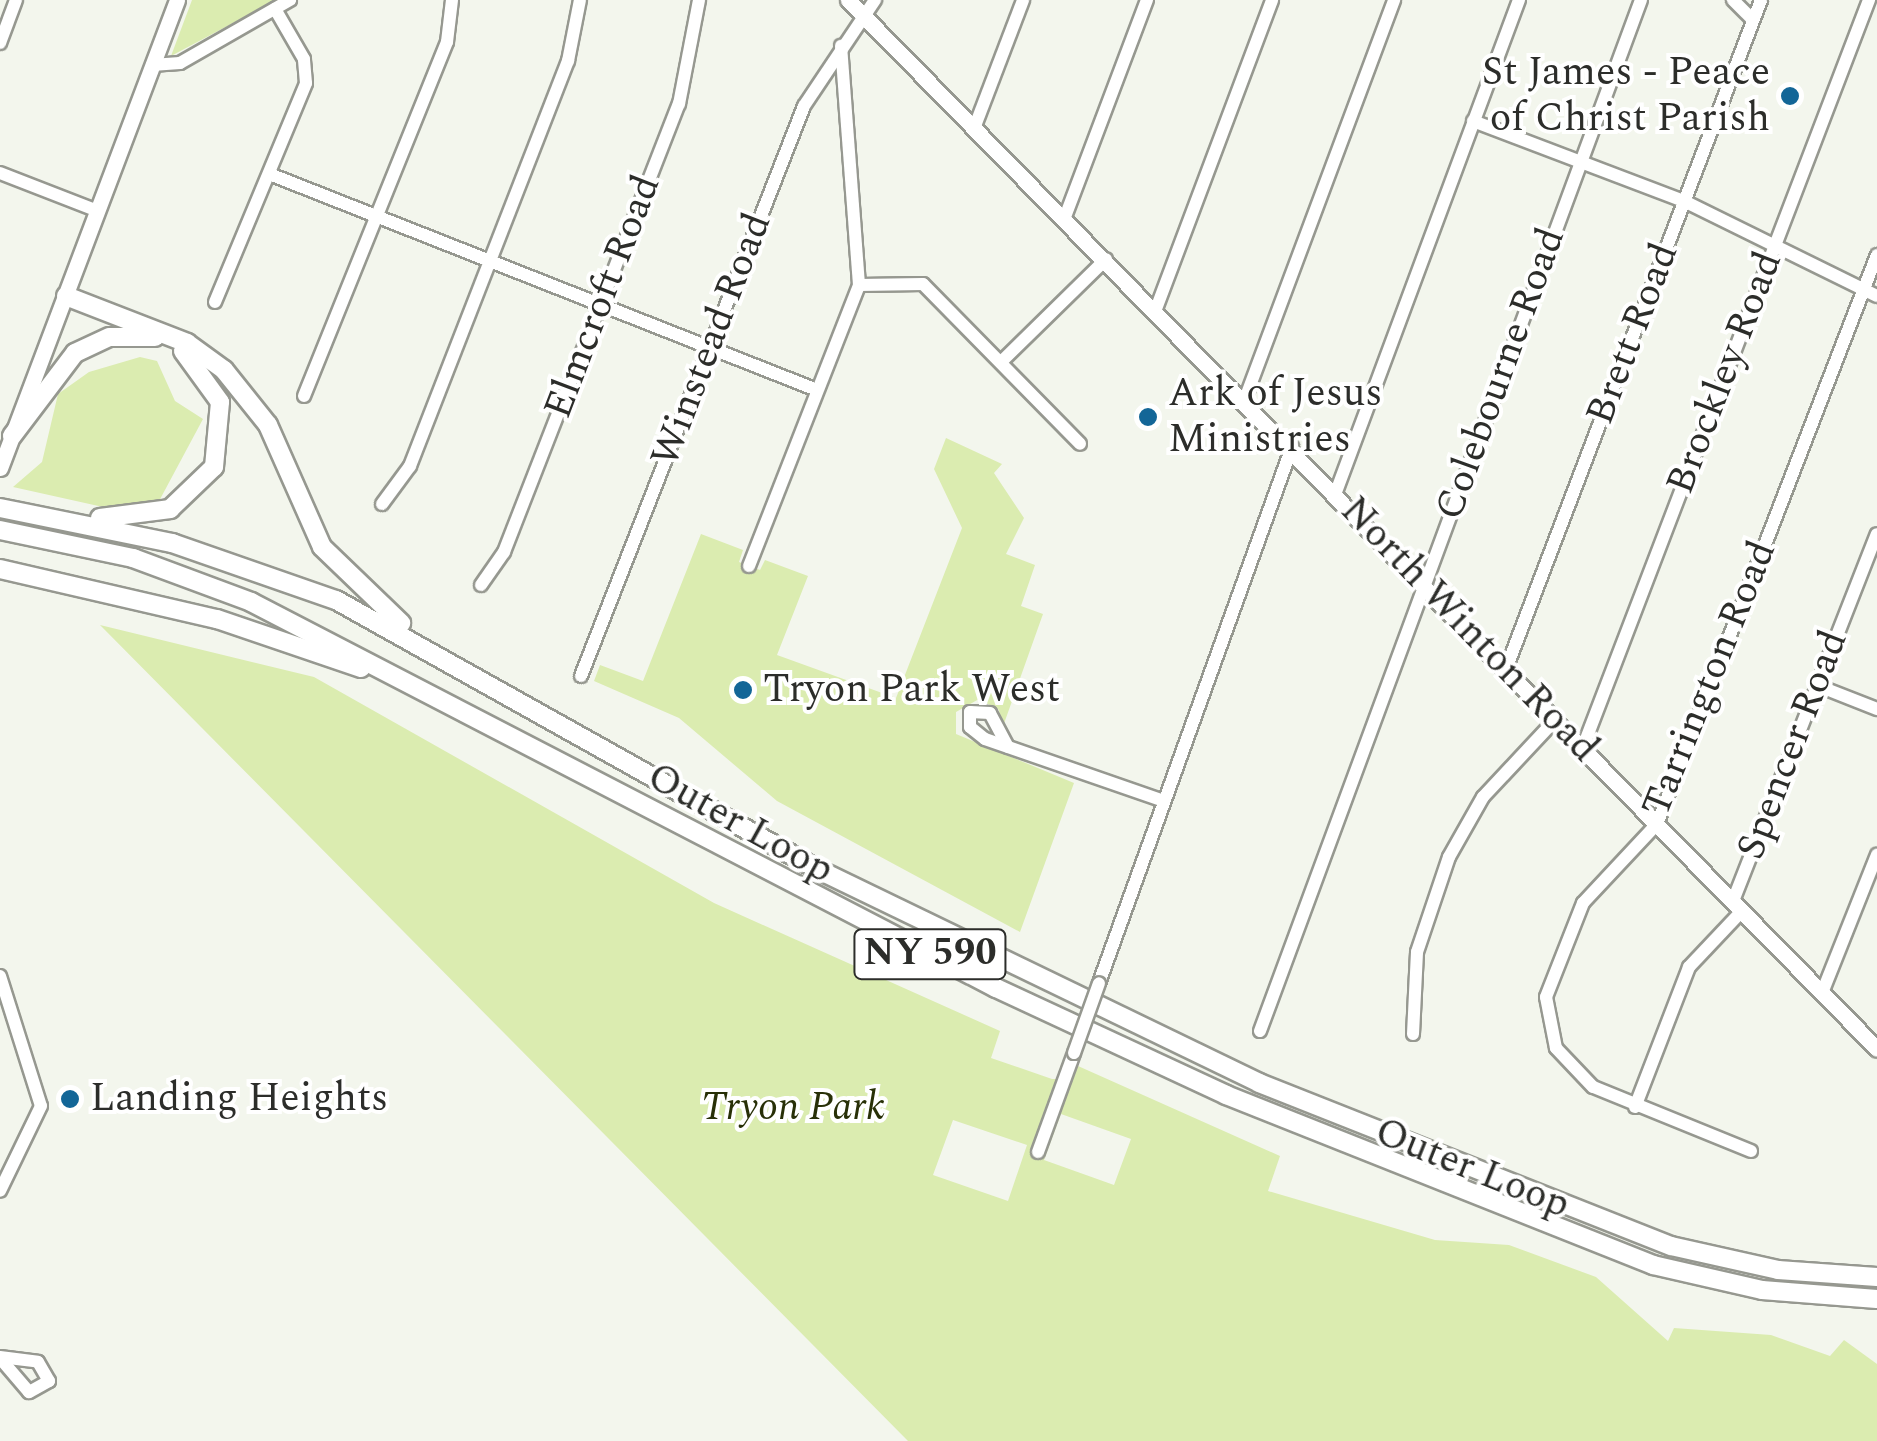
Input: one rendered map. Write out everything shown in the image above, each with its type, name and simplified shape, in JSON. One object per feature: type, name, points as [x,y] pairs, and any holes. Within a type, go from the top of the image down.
[{"type":"highway","points":[[66,296],[136,322],[229,374],[268,426],[335,564],[463,666]]},
{"type":"highway","points":[[22,512],[139,517],[199,488],[220,451],[222,414],[206,372],[174,345],[136,322]]},
{"type":"highway","points":[[12,436],[50,377],[82,349],[137,334],[174,345]]},
{"type":"highway","name":"Outer Loop","points":[[0,508],[247,566],[463,666],[804,862],[1187,1053],[1671,1246],[1763,1268],[1877,1278]]},
{"type":"highway","name":"Outer Loop","points":[[6,531],[208,583],[996,988],[1226,1096],[1653,1265],[1762,1290],[1877,1299]]},
{"type":"highway","points":[[0,570],[245,628],[448,703]]},
{"type":"main road","points":[[0,468],[177,0]]},
{"type":"main road","name":"North Winton Road","points":[[848,0],[1245,399],[1877,1049]]},
{"type":"street","points":[[0,43],[16,0]]},
{"type":"street","points":[[152,65],[180,63],[290,0]]},
{"type":"street","points":[[304,396],[451,32],[452,0]]},
{"type":"street","points":[[382,504],[410,466],[568,61],[580,0]]},
{"type":"street","name":"Elmcroft Road","points":[[482,585],[504,552],[679,104],[699,0]]},
{"type":"street","name":"Winstead Road","points":[[581,676],[809,94],[875,0]]},
{"type":"street","points":[[976,126],[1022,0]]},
{"type":"street","points":[[1065,218],[1147,0]]},
{"type":"street","points":[[1156,309],[1272,0]]},
{"type":"street","points":[[1245,399],[1394,0]]},
{"type":"street","points":[[1336,492],[1519,0]]},
{"type":"street","name":"Colebourne Road","points":[[1260,1031],[1641,0]]},
{"type":"street","points":[[1732,0],[1754,20]]},
{"type":"street","name":"Brett Road","points":[[1506,668],[1762,0]]},
{"type":"street","name":"Brockley Road","points":[[1583,747],[1868,0]]},
{"type":"street","points":[[214,302],[272,175],[307,75],[275,9]]},
{"type":"street","points":[[749,566],[859,286],[841,46]]},
{"type":"street","points":[[1473,121],[1684,201],[1877,296]]},
{"type":"street","points":[[0,174],[98,211]]},
{"type":"street","points":[[272,175],[817,390]]},
{"type":"street","name":"Tarrington Road","points":[[1751,1151],[1634,1106],[1567,1064],[1550,1032],[1546,997],[1582,902],[1658,824],[1877,255]]},
{"type":"street","points":[[1002,362],[1106,259]]},
{"type":"street","points":[[859,286],[919,282],[1080,444]]},
{"type":"street","points":[[1038,1152],[1292,447]]},
{"type":"street","name":"Spencer Road","points":[[1737,906],[1816,684],[1877,534]]},
{"type":"street","points":[[1816,684],[1877,708]]},
{"type":"street","points":[[1412,1034],[1417,952],[1449,857],[1483,797],[1556,719]]},
{"type":"street","points":[[1008,746],[1164,801]]},
{"type":"street","points":[[1822,993],[1877,855]]},
{"type":"street","points":[[1634,1106],[1689,966],[1737,906]]},
{"type":"street","points":[[0,976],[41,1106],[0,1190]]},
{"type":"green space","points":[[192,0],[276,0],[171,56]]},
{"type":"green space","points":[[140,357],[157,361],[175,401],[203,419],[158,503],[112,509],[13,487],[42,462],[58,394],[89,372]]},
{"type":"green space","name":"Tryon Park West","points":[[946,438],[1002,464],[994,473],[1024,518],[1006,554],[1035,565],[1021,606],[1043,614],[1001,732],[999,710],[979,699],[956,712],[956,734],[1074,783],[1020,932],[777,801],[679,718],[594,681],[600,665],[643,681],[701,534],[743,550],[739,562],[760,570],[765,560],[808,576],[777,655],[896,698],[962,528],[934,469]]},
{"type":"green space","name":"Tryon Park","points":[[100,625],[314,677],[714,903],[1000,1031],[991,1058],[1052,1079],[1073,1079],[1078,1066],[1280,1156],[1268,1191],[1435,1240],[1509,1245],[1596,1277],[1668,1341],[1674,1328],[1771,1335],[1830,1356],[1844,1340],[1877,1364],[1877,1441],[908,1441]],"holes":[[[1061,1114],[1131,1139],[1114,1185],[1044,1160]],[[953,1120],[1027,1145],[1008,1201],[933,1175]]]},
{"type":"place","name":"St James - Peace of Christ Parish","points":[[1790,96]]},
{"type":"place","name":"Ark of Jesus Ministries","points":[[1148,417]]},
{"type":"place","name":"Tryon Park West","points":[[743,690]]},
{"type":"place","name":"Landing Heights","points":[[70,1099]]}]
